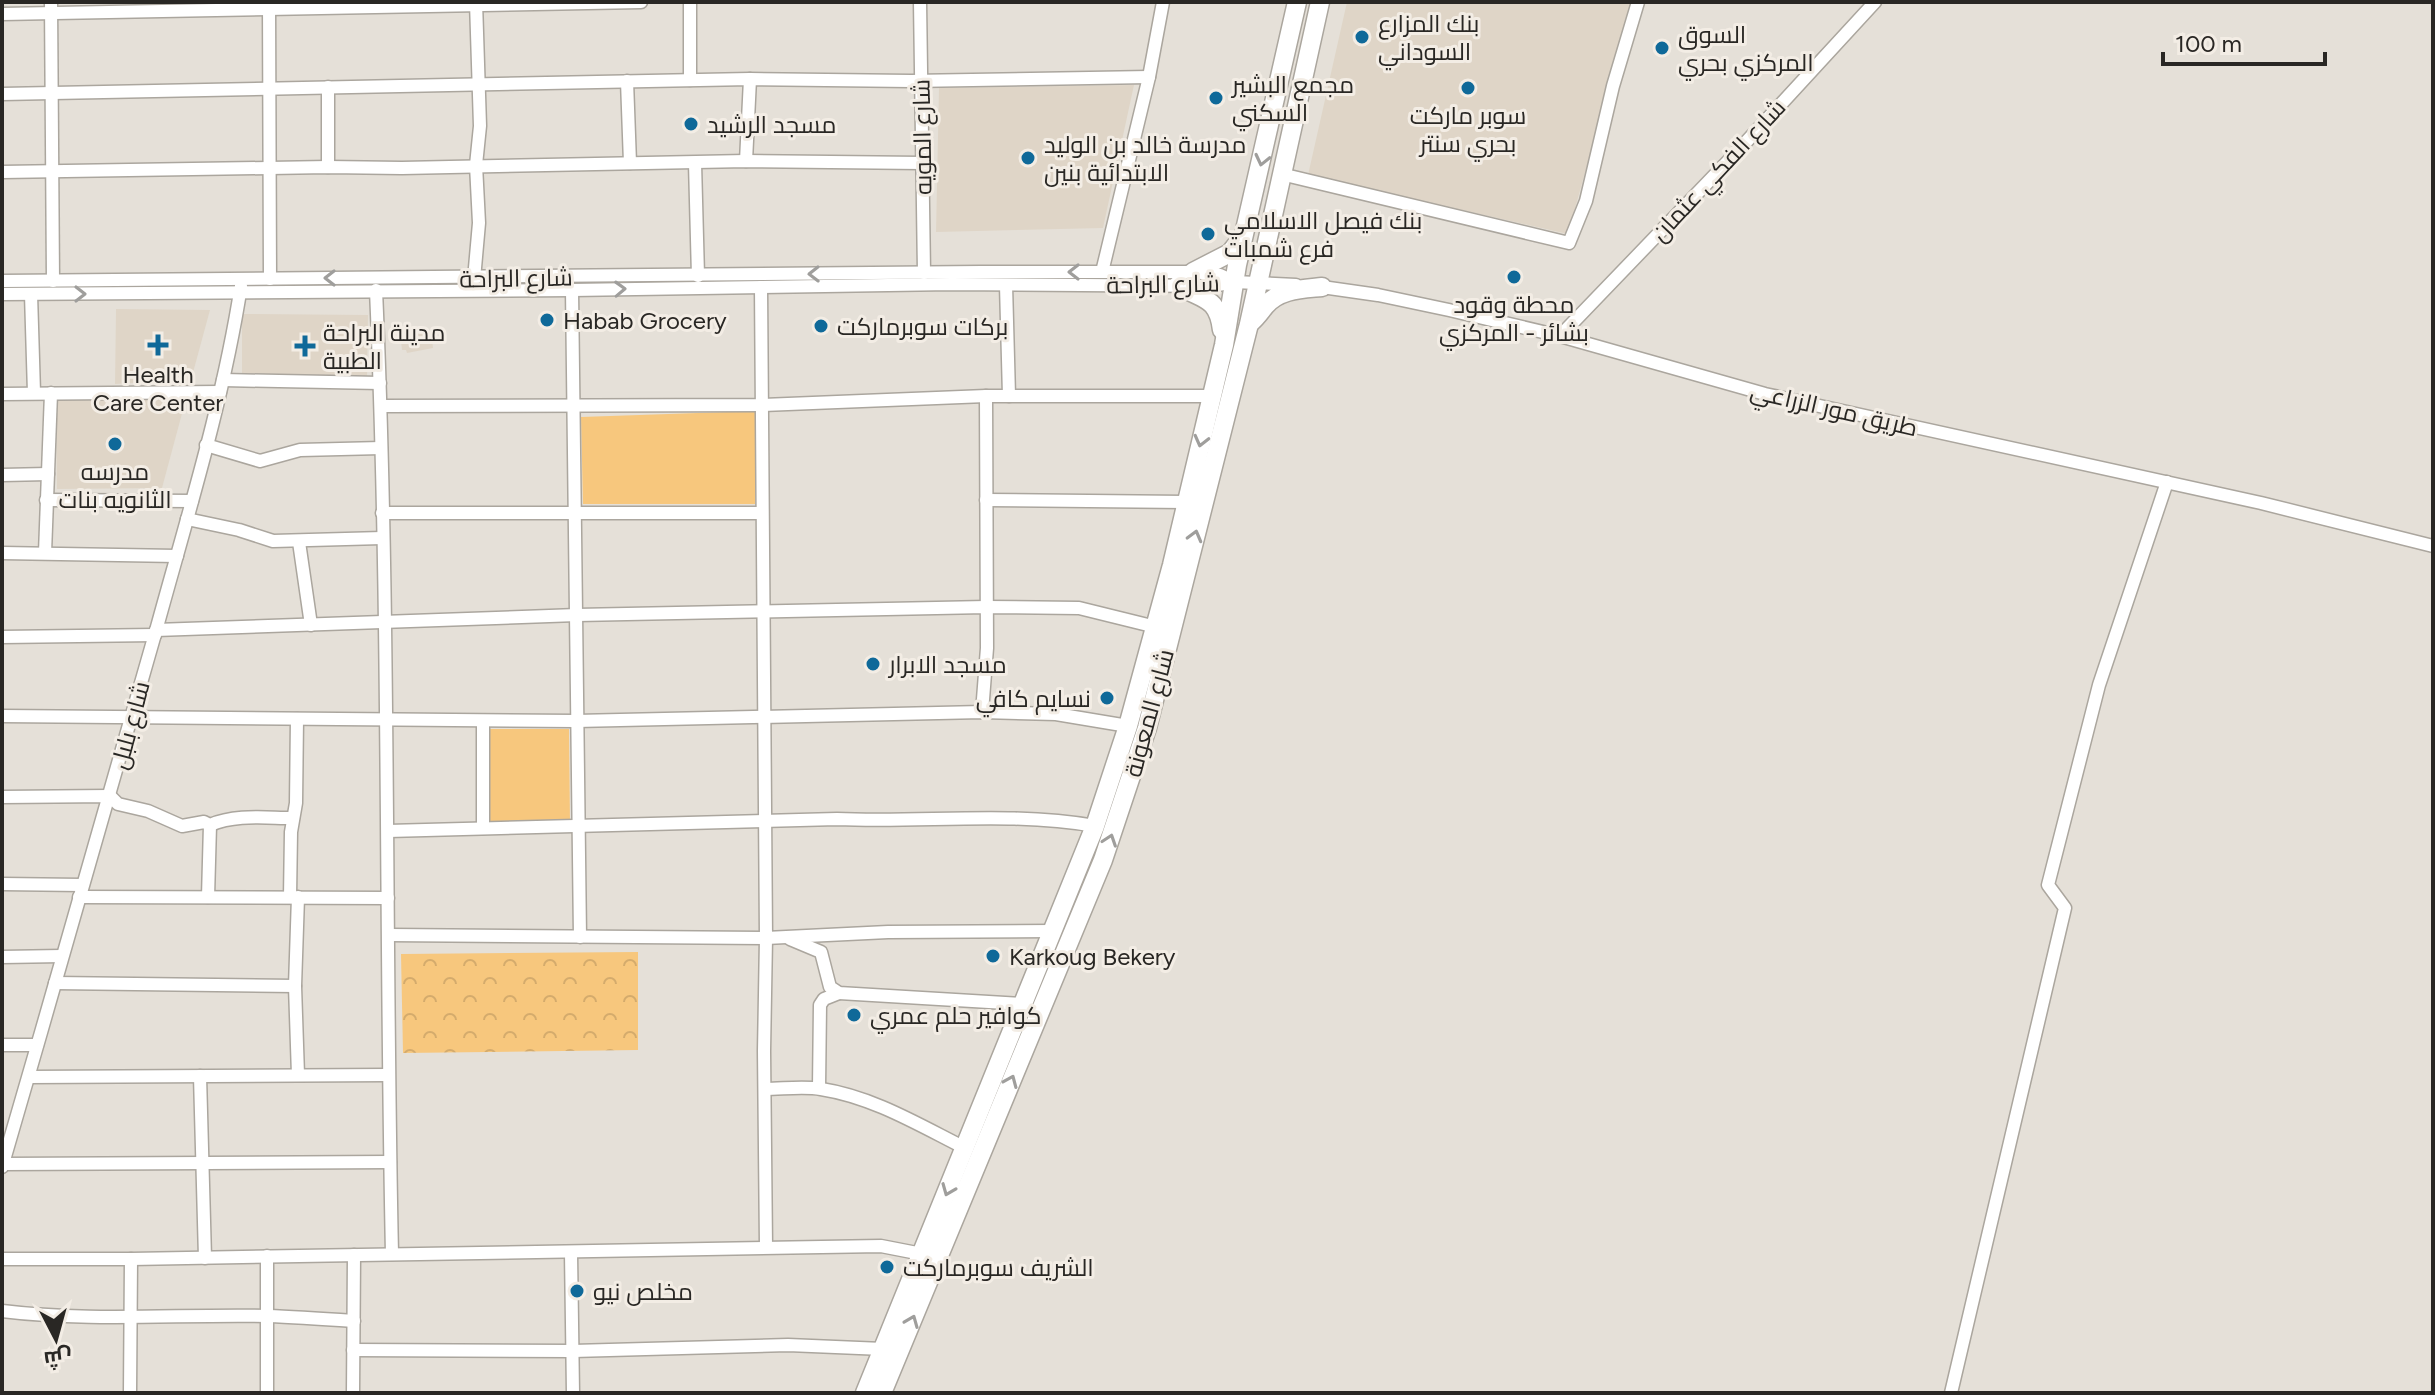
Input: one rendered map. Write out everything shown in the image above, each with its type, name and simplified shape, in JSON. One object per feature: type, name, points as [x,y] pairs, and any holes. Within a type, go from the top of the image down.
[{"type":"highway","name":"شارع المعونة","points":[[865,1393],[1095,826],[1128,726],[1156,627],[1224,345],[1246,230],[1297,2]]},
{"type":"highway","name":"شارع المعونة","points":[[882,1393],[1097,874],[1132,777],[1249,324],[1320,2]]},
{"type":"highway","points":[[1193,272],[1230,253],[1246,230]]},
{"type":"highway","points":[[1178,285],[1198,294],[1218,310],[1224,345]]},
{"type":"highway","points":[[1249,324],[1278,295],[1322,287]]},
{"type":"street","points":[[2,14],[51,8],[641,2]]},
{"type":"street","points":[[690,2],[690,80]]},
{"type":"street","name":"شارع المويه","points":[[920,2],[924,273]]},
{"type":"street","points":[[1102,272],[1149,77],[1163,2]]},
{"type":"street","points":[[1281,174],[1569,243],[1586,201],[1613,86],[1638,2]]},
{"type":"street","name":"شارع الفكي عثمان","points":[[1560,336],[1735,154],[1875,2]]},
{"type":"street","points":[[474,279],[479,223],[476,165],[480,126],[476,4]]},
{"type":"street","points":[[269,6],[270,279]]},
{"type":"street","points":[[51,8],[53,281]]},
{"type":"street","points":[[2,94],[480,83],[1149,77]]},
{"type":"street","points":[[746,161],[750,79]]},
{"type":"street","points":[[627,81],[630,163]]},
{"type":"street","points":[[328,87],[328,167]]},
{"type":"street","points":[[2,172],[746,161],[922,163]]},
{"type":"street","points":[[695,163],[698,276]]},
{"type":"street","name":"شارع البراحة","points":[[2,294],[241,286],[270,279],[1193,272],[1220,275],[1235,282]]},
{"type":"street","name":"شارع البراحة","points":[[2,281],[376,290],[1212,286],[1235,282]]},
{"type":"street","name":"طريق مور الزراعي","points":[[1235,282],[1322,287],[1378,295],[1560,336],[1765,394],[2167,482],[2433,546]]},
{"type":"street","points":[[1006,285],[1009,396]]},
{"type":"street","name":"شارع بلبل","points":[[2,1166],[192,501],[221,386],[241,286]]},
{"type":"street","points":[[761,287],[766,1247]]},
{"type":"street","points":[[376,290],[381,406],[392,1254]]},
{"type":"street","points":[[572,290],[580,937]]},
{"type":"street","points":[[31,294],[34,393]]},
{"type":"street","points":[[2,394],[380,383]]},
{"type":"street","points":[[45,553],[51,393]]},
{"type":"street","points":[[381,406],[763,405],[986,396],[1212,396]]},
{"type":"street","points":[[982,712],[987,648],[986,396]]},
{"type":"street","points":[[206,445],[260,461],[300,450],[381,448]]},
{"type":"street","points":[[2,475],[48,474]]},
{"type":"street","points":[[1951,1393],[2065,908],[2048,885],[2099,685],[2167,482]]},
{"type":"street","points":[[46,500],[192,501]]},
{"type":"street","points":[[986,500],[1186,502]]},
{"type":"street","points":[[382,513],[762,513]]},
{"type":"street","points":[[187,519],[273,541],[382,538]]},
{"type":"street","points":[[299,542],[311,625]]},
{"type":"street","points":[[2,553],[177,556]]},
{"type":"street","points":[[2,637],[577,615],[986,607],[1079,608],[1156,627]]},
{"type":"street","points":[[2,716],[576,721],[982,712],[1056,714],[1128,726]]},
{"type":"street","points":[[297,719],[293,818],[298,1075]]},
{"type":"street","points":[[483,721],[483,828]]},
{"type":"street","points":[[2,797],[110,796],[118,804],[148,811],[182,826],[204,822],[210,825],[242,817],[293,818]]},
{"type":"street","points":[[388,831],[812,819],[1050,818],[1095,826]]},
{"type":"street","points":[[208,897],[210,825]]},
{"type":"street","points":[[2,884],[208,897],[388,898]]},
{"type":"street","points":[[389,935],[766,938],[888,932],[1053,931]]},
{"type":"street","points":[[785,937],[821,952],[830,987],[839,993]]},
{"type":"street","points":[[2,957],[62,956]]},
{"type":"street","points":[[55,983],[295,986]]},
{"type":"street","points":[[819,1088],[820,1005],[824,999],[839,993],[1023,1004]]},
{"type":"street","points":[[2,1045],[37,1045]]},
{"type":"street","points":[[29,1077],[388,1075]]},
{"type":"street","points":[[200,1076],[205,1258]]},
{"type":"street","points":[[765,1089],[819,1088],[882,1107],[965,1148]]},
{"type":"street","points":[[2,1166],[390,1162]]},
{"type":"street","points":[[2,1259],[571,1253],[881,1246],[922,1254]]},
{"type":"street","points":[[571,1253],[573,1393]]},
{"type":"street","points":[[353,1393],[354,1255]]},
{"type":"street","points":[[267,1256],[267,1393]]},
{"type":"street","points":[[130,1393],[131,1259]]},
{"type":"street","points":[[2,1311],[44,1316],[267,1316],[354,1321]]},
{"type":"street","points":[[353,1350],[573,1351],[788,1345],[883,1349]]},
{"type":"shaded area","name":"سوبر ماركت بحري سنتر","points":[[1347,2],[1632,2],[1568,234],[1308,175]]},
{"type":"shaded area","name":"مدرسة خالد بن الوليد الابتدائية بنين","points":[[1134,85],[1103,228],[936,232],[939,88]]},
{"type":"shaded area","name":"Health Care Center","points":[[116,309],[210,310],[191,380],[115,384]]},
{"type":"shaded area","name":"مدينة البراحة الطبية","points":[[242,314],[368,315],[367,378],[242,378]]},
{"type":"shaded area","points":[[431,331],[433,348],[407,353],[402,350],[400,333]]},
{"type":"shaded area","name":"مدرسه الثانويه بنات","points":[[187,395],[162,488],[57,489],[56,400]]},
{"type":"green space","points":[[756,411],[755,504],[583,504],[581,417]]},
{"type":"green space","points":[[487,729],[569,729],[570,823],[487,823]]},
{"type":"green space","points":[[638,952],[638,1050],[403,1053],[401,954]]},
{"type":"place","name":"بنك المزارع السوداني","points":[[1362,37]]},
{"type":"place","name":"السوق المركزي بحري","points":[[1662,48]]},
{"type":"place","name":"سوبر ماركت بحري سنتر","points":[[1468,88]]},
{"type":"place","name":"مجمع البشير السكني","points":[[1216,98]]},
{"type":"place","name":"مسجد الرشيد","points":[[691,124]]},
{"type":"place","name":"مدرسة خالد بن الوليد الابتدائية بنين","points":[[1028,158]]},
{"type":"place","name":"بنك فيصل الاسلامي فرع شمبات","points":[[1208,234]]},
{"type":"place","name":"محطة وقود بشائر - المركزي","points":[[1514,277]]},
{"type":"place","name":"Habab Grocery","points":[[547,320]]},
{"type":"place","name":"بركات سوبرماركت","points":[[821,326]]},
{"type":"place","name":"Health Care Center","points":[[158,345]]},
{"type":"place","name":"مدينة البراحة الطبية","points":[[305,346]]},
{"type":"place","name":"مدرسه الثانويه بنات","points":[[115,444]]},
{"type":"place","name":"مسجد الابرار","points":[[873,664]]},
{"type":"place","name":"نسايم كافي","points":[[1107,698]]},
{"type":"place","name":"Karkoug Bekery","points":[[993,956]]},
{"type":"place","name":"كوافير حلم عمري","points":[[854,1015]]},
{"type":"place","name":"الشريف سوبرماركت","points":[[887,1267]]},
{"type":"place","name":"مخلص نيو","points":[[577,1291]]}]
